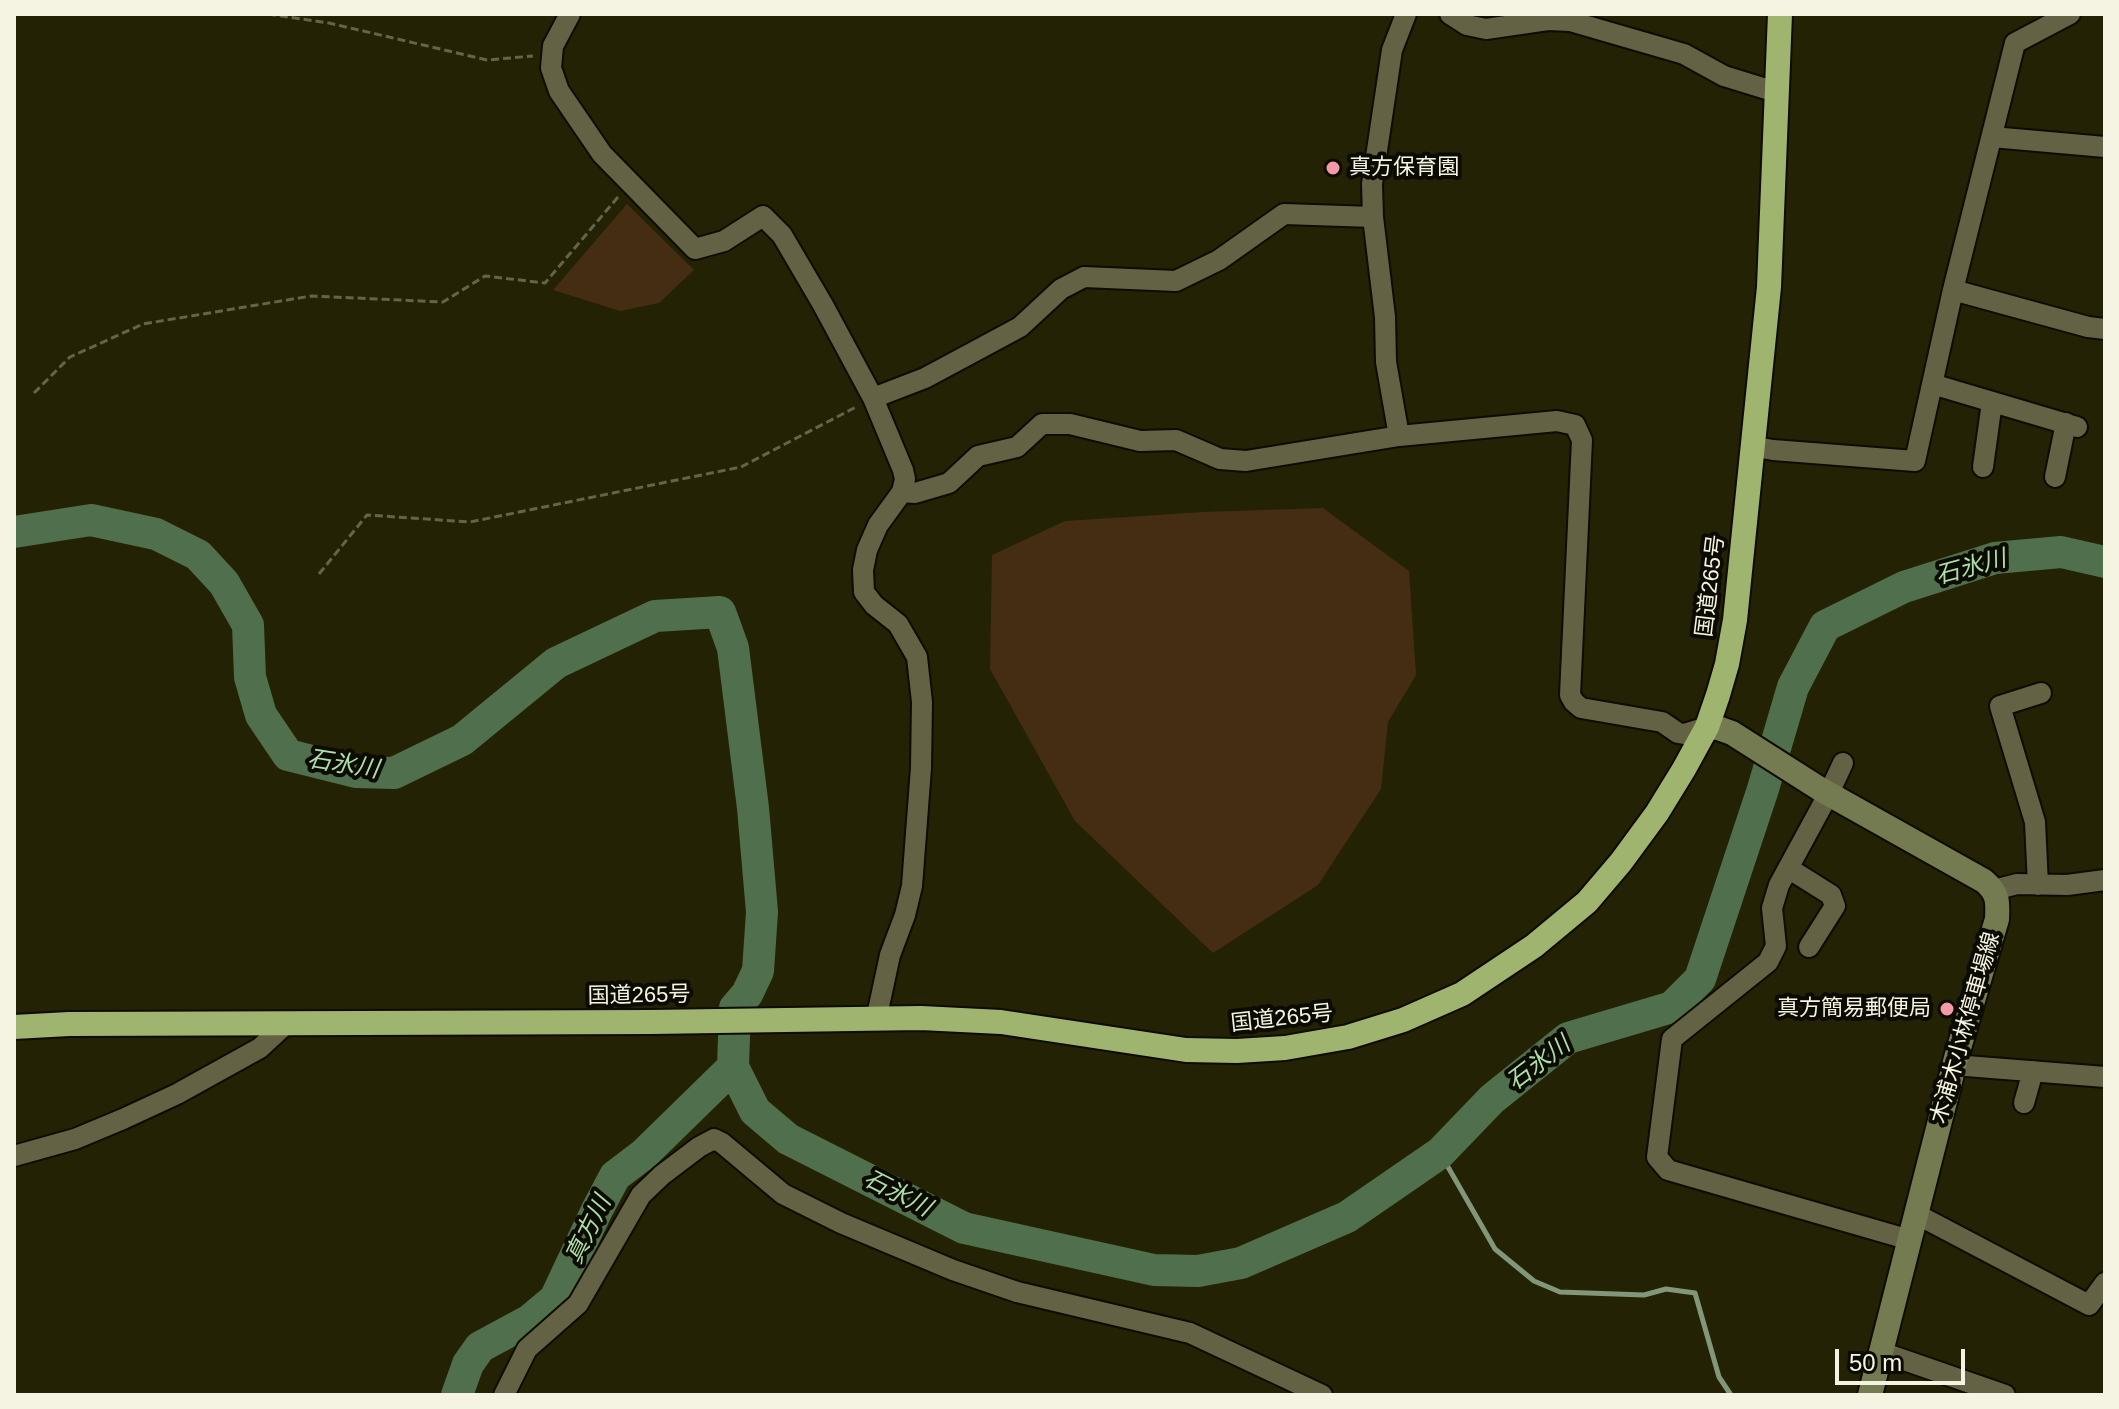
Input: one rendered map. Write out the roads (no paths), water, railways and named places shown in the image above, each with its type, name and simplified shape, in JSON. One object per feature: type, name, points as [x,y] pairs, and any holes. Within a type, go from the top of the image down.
[{"type":"highway","name":"国道265号","points":[[14,1027],[69,1024],[921,1018],[1001,1022],[1186,1050],[1237,1051],[1285,1048],[1348,1037],[1403,1020],[1462,994],[1534,946],[1587,902],[1657,813],[1707,727],[1727,664],[1735,620],[1769,287],[1780,14]]},
{"type":"main road","points":[[1707,727],[1732,733],[1825,791],[1984,881],[1994,890]]},
{"type":"main road","name":"木浦木小林停車場線","points":[[1870,1395],[1954,1065],[1997,919],[1994,890]]},
{"type":"street","points":[[570,14],[553,46],[551,68],[559,91],[602,154],[695,249],[724,241],[763,216],[782,235],[873,398],[903,470],[905,479],[902,492],[878,525],[867,550],[863,570],[864,592],[874,605],[898,624],[917,657],[922,702],[921,768],[912,886],[881,985],[876,1020]]},
{"type":"street","points":[[1399,436],[1386,362],[1385,317],[1372,184],[1392,50],[1406,14]]},
{"type":"street","points":[[1450,14],[1467,25],[1486,29],[1548,20],[1570,21],[1684,54],[1724,76],[1776,92]]},
{"type":"street","points":[[1751,446],[1915,461],[1953,290],[2015,43],[2070,14]]},
{"type":"street","points":[[1992,137],[2105,147]]},
{"type":"street","points":[[873,398],[925,378],[1020,327],[1061,289],[1084,277],[1176,281],[1219,260],[1284,214],[1373,217]]},
{"type":"street","points":[[1953,290],[2105,329]]},
{"type":"street","points":[[1932,384],[2071,425],[2055,477]]},
{"type":"street","points":[[1983,467],[1992,402]]},
{"type":"street","points":[[902,492],[915,493],[949,483],[978,456],[1017,447],[1042,424],[1070,424],[1140,441],[1176,440],[1220,459],[1246,461],[1399,436],[1557,421],[1575,425],[1582,440],[1570,695],[1581,708],[1662,722],[1678,733],[1707,727]]},
{"type":"street","points":[[2038,885],[2035,822],[2000,706],[2041,693]]},
{"type":"street","points":[[1843,763],[1825,791],[1779,885],[1772,908],[1776,946],[1768,962],[1672,1039],[1657,1157],[1668,1170],[1910,1240]]},
{"type":"street","points":[[1788,868],[1831,895],[1835,906],[1809,947]]},
{"type":"street","points":[[1994,890],[2017,884],[2067,885],[2105,880]]},
{"type":"street","points":[[14,1156],[75,1139],[177,1094],[260,1048],[287,1023]]},
{"type":"street","points":[[1954,1065],[2105,1077]]},
{"type":"street","points":[[2024,1103],[2033,1071]]},
{"type":"street","points":[[504,1395],[527,1349],[578,1304],[641,1195],[662,1175],[714,1139],[783,1194],[841,1223],[953,1270],[1017,1292],[1190,1333],[1322,1395]]},
{"type":"street","points":[[1916,1214],[2089,1305],[2105,1283]]},
{"type":"street","points":[[1881,1352],[2005,1395]]},
{"type":"waterway","name":"石氷川","points":[[14,532],[91,520],[156,534],[198,555],[224,583],[248,625],[250,677],[261,715],[288,755],[356,772],[394,773],[462,740],[556,663],[655,616],[720,612],[733,648],[753,808],[762,912],[758,971],[747,994],[735,1008],[733,1067],[755,1111],[788,1139],[964,1228],[1154,1270],[1198,1271],[1241,1263],[1347,1217],[1440,1153],[1492,1099],[1568,1038],[1672,1007],[1700,979],[1793,687],[1825,626],[1904,587],[1995,558],[2061,552],[2105,562]]},
{"type":"waterway","name":"真方川","points":[[457,1395],[468,1364],[480,1347],[530,1320],[555,1299],[615,1176],[644,1154],[733,1067]]},
{"type":"waterway","points":[[1440,1153],[1495,1249],[1534,1281],[1560,1292],[1644,1295],[1666,1289],[1695,1293],[1719,1377],[1731,1395]]},
{"type":"place","name":"真方保育園","points":[[1333,168]]},
{"type":"place","name":"真方簡易郵便局","points":[[1947,1009]]}]
